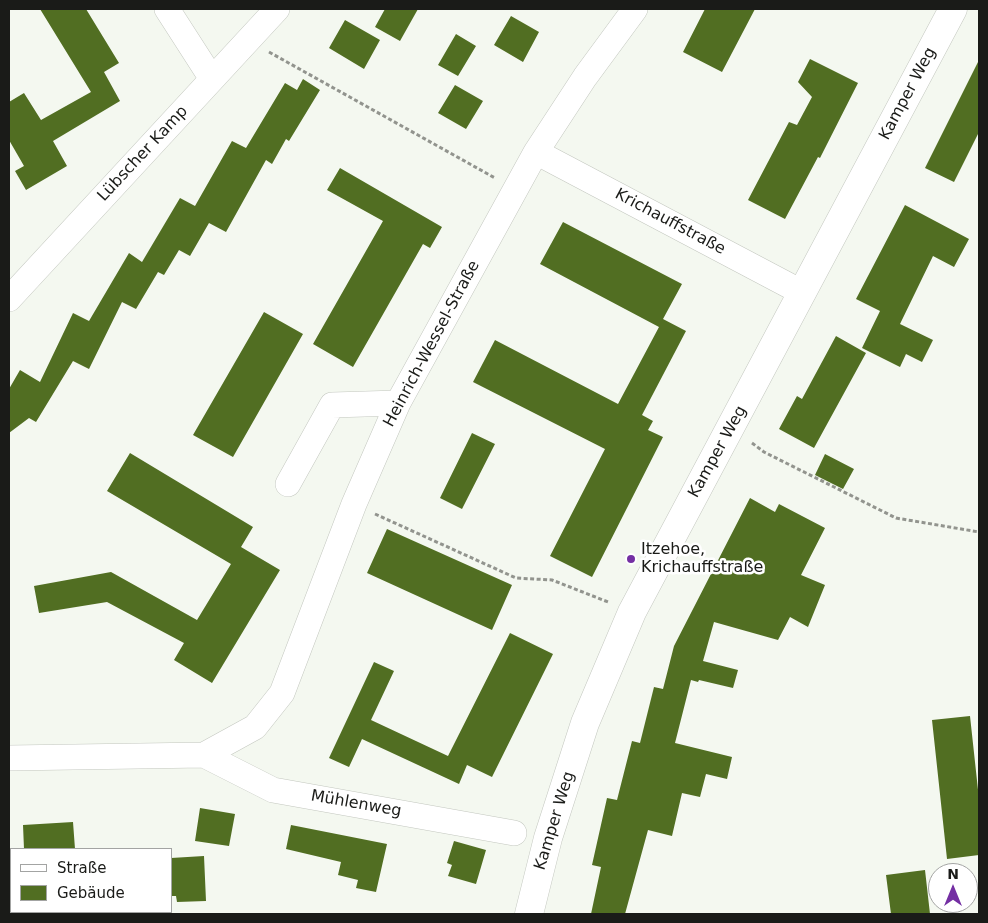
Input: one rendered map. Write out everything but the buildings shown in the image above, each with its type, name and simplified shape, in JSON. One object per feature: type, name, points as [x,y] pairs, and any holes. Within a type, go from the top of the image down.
[{"type":"main road","name":"Kamper Weg","points":[[529,914],[548,838],[585,723],[632,612],[953,9]]},
{"type":"street","points":[[167,9],[212,79]]},
{"type":"street","name":"Lübscher Kamp","points":[[9,299],[277,9]]},
{"type":"street","name":"Heinrich-Wessel-Straße","points":[[255,727],[282,693],[354,504],[398,403],[536,152],[585,77],[634,9]]},
{"type":"street","name":"Krichauffstraße","points":[[536,152],[803,292]]},
{"type":"street","points":[[288,484],[332,405],[398,403]]},
{"type":"street","name":"Mühlenweg","points":[[204,755],[255,727]]},
{"type":"street","name":"Mühlenweg","points":[[9,758],[204,755],[273,790],[514,833]]},
{"type":"path","points":[[249,39],[286,62],[515,189]]},
{"type":"path","points":[[731,428],[764,452],[896,518],[979,532]]},
{"type":"path","points":[[354,504],[516,578],[552,580],[632,612]]},
{"type":"place","name":"Itzehoe, Krichauffstraße","points":[[631,559]]}]
